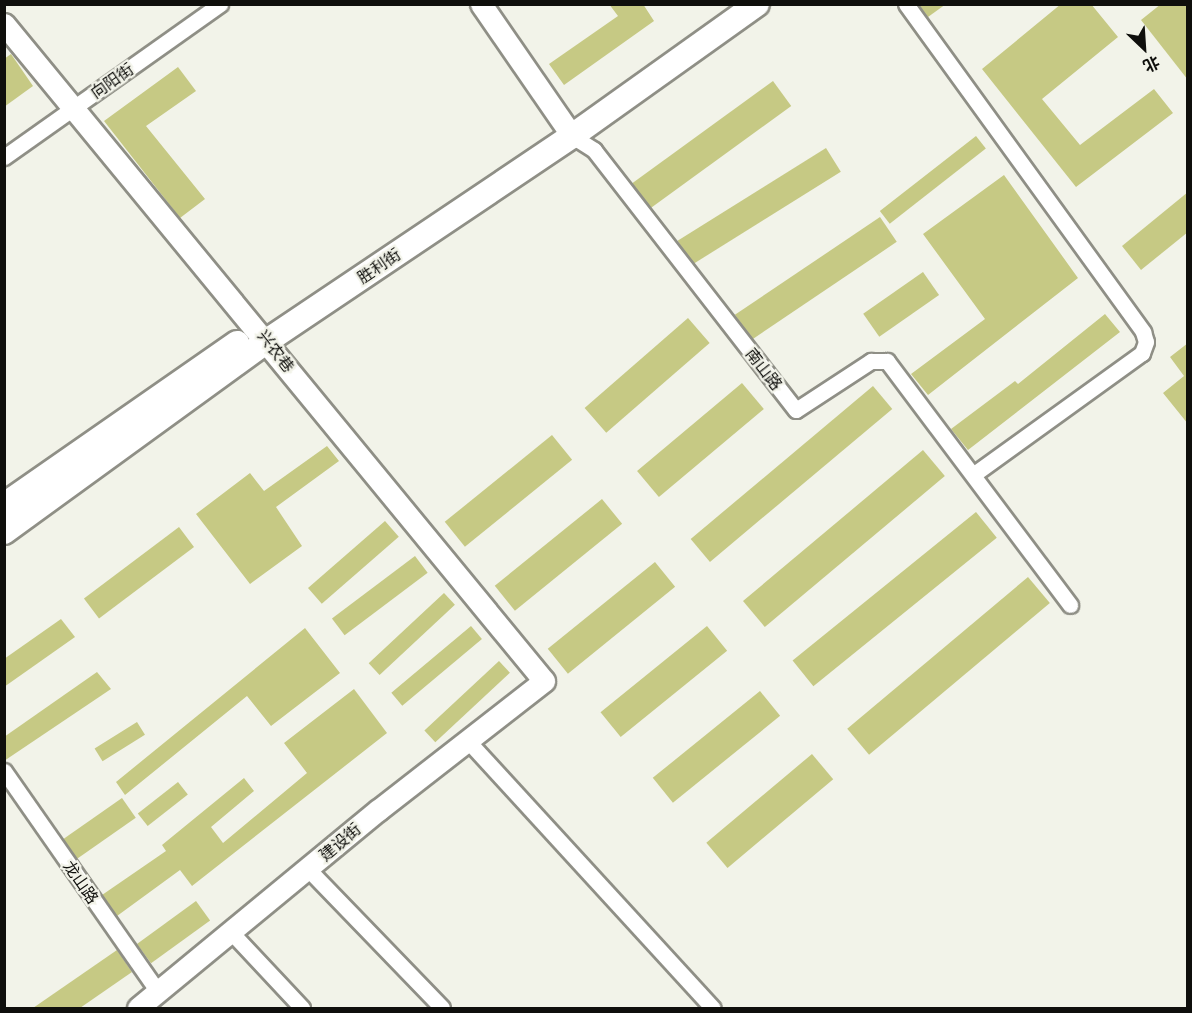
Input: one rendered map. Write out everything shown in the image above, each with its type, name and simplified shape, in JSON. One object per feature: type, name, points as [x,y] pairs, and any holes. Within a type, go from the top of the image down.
[{"type":"main road","name":"胜利街","points":[[567,130],[728,4]]},
{"type":"main road","name":"胜利街","points":[[4,505],[757,4]]},
{"type":"main road","name":"胜利街","points":[[4,532],[262,335]]},
{"type":"street","name":"向阳街","points":[[4,157],[220,4]]},
{"type":"street","name":"南山路","points":[[481,4],[567,130],[594,150],[796,410],[871,362],[887,361],[1070,605]]},
{"type":"street","points":[[906,4],[1146,342],[1142,353],[973,475]]},
{"type":"street","name":"兴农巷","points":[[4,24],[262,335],[544,681]]},
{"type":"street","name":"建设街","points":[[138,1008],[544,681]]},
{"type":"street","points":[[468,741],[714,1008]]},
{"type":"street","name":"龙山路","points":[[4,771],[158,992]]},
{"type":"street","points":[[308,869],[442,1008]]},
{"type":"street","points":[[231,932],[302,1008]]},
{"type":"building","points":[[609,4],[643,4],[654,21],[564,85],[549,64],[618,16]]},
{"type":"building","points":[[918,4],[946,4],[928,17]]},
{"type":"building","points":[[1061,4],[1091,4],[1118,37],[1042,99],[1080,145],[1154,89],[1173,113],[1076,187],[982,69]]},
{"type":"building","points":[[1161,4],[1188,4],[1188,80],[1141,20]]},
{"type":"building","points":[[11,54],[33,86],[4,107],[4,59]]},
{"type":"building","points":[[178,67],[196,91],[146,126],[205,199],[180,218],[104,121]]},
{"type":"building","points":[[773,81],[791,106],[650,208],[632,183]]},
{"type":"building","points":[[976,136],[986,149],[890,224],[880,211]]},
{"type":"building","points":[[826,148],[841,172],[692,264],[678,241]]},
{"type":"building","points":[[1004,175],[1078,278],[928,395],[911,374],[985,319],[923,234]]},
{"type":"building","points":[[1188,192],[1188,232],[1141,270],[1122,246]]},
{"type":"building","points":[[880,217],[897,242],[752,340],[735,315]]},
{"type":"building","points":[[923,272],[939,295],[879,337],[863,314]]},
{"type":"building","points":[[1105,314],[1120,332],[968,450],[951,429],[1015,381],[1018,384]]},
{"type":"building","points":[[688,318],[710,343],[606,433],[585,408]]},
{"type":"building","points":[[1188,343],[1188,424],[1163,393],[1184,376],[1170,357]]},
{"type":"building","points":[[742,383],[764,409],[659,497],[637,471]]},
{"type":"building","points":[[873,386],[892,409],[710,562],[691,539]]},
{"type":"building","points":[[552,435],[572,460],[465,547],[445,522]]},
{"type":"building","points":[[327,446],[339,461],[276,507],[302,546],[250,584],[196,514],[250,473],[264,491]]},
{"type":"building","points":[[923,450],[945,476],[765,627],[743,601]]},
{"type":"building","points":[[602,499],[622,524],[515,611],[495,586]]},
{"type":"building","points":[[976,512],[997,538],[813,686],[793,661]]},
{"type":"building","points":[[385,521],[399,537],[322,604],[308,588]]},
{"type":"building","points":[[179,527],[194,547],[99,619],[84,599]]},
{"type":"building","points":[[415,556],[428,573],[345,635],[332,619]]},
{"type":"building","points":[[655,562],[675,587],[568,674],[548,649]]},
{"type":"building","points":[[1028,577],[1050,603],[869,755],[847,729]]},
{"type":"building","points":[[444,593],[455,605],[380,675],[369,663]]},
{"type":"building","points":[[61,619],[75,637],[4,687],[4,659]]},
{"type":"building","points":[[471,626],[482,639],[402,706],[391,693]]},
{"type":"building","points":[[707,626],[727,651],[621,737],[601,712]]},
{"type":"building","points":[[305,628],[340,673],[271,726],[247,696],[125,795],[116,782]]},
{"type":"building","points":[[499,661],[510,673],[435,742],[424,731]]},
{"type":"building","points":[[97,672],[111,689],[4,761],[4,737]]},
{"type":"building","points":[[354,689],[387,733],[192,886],[180,870],[117,916],[102,895],[166,851],[162,845],[244,778],[254,791],[211,827],[223,843],[307,773],[284,743]]},
{"type":"building","points":[[760,691],[780,716],[673,803],[653,778]]},
{"type":"building","points":[[137,722],[145,735],[103,761],[95,748]]},
{"type":"building","points":[[812,754],[833,779],[727,868],[706,843]]},
{"type":"building","points":[[178,782],[188,795],[148,826],[138,813]]},
{"type":"building","points":[[122,798],[136,818],[77,859],[63,839]]},
{"type":"building","points":[[196,901],[210,920],[151,963],[137,944]]},
{"type":"building","points":[[117,950],[132,972],[80,1008],[33,1008]]}]
